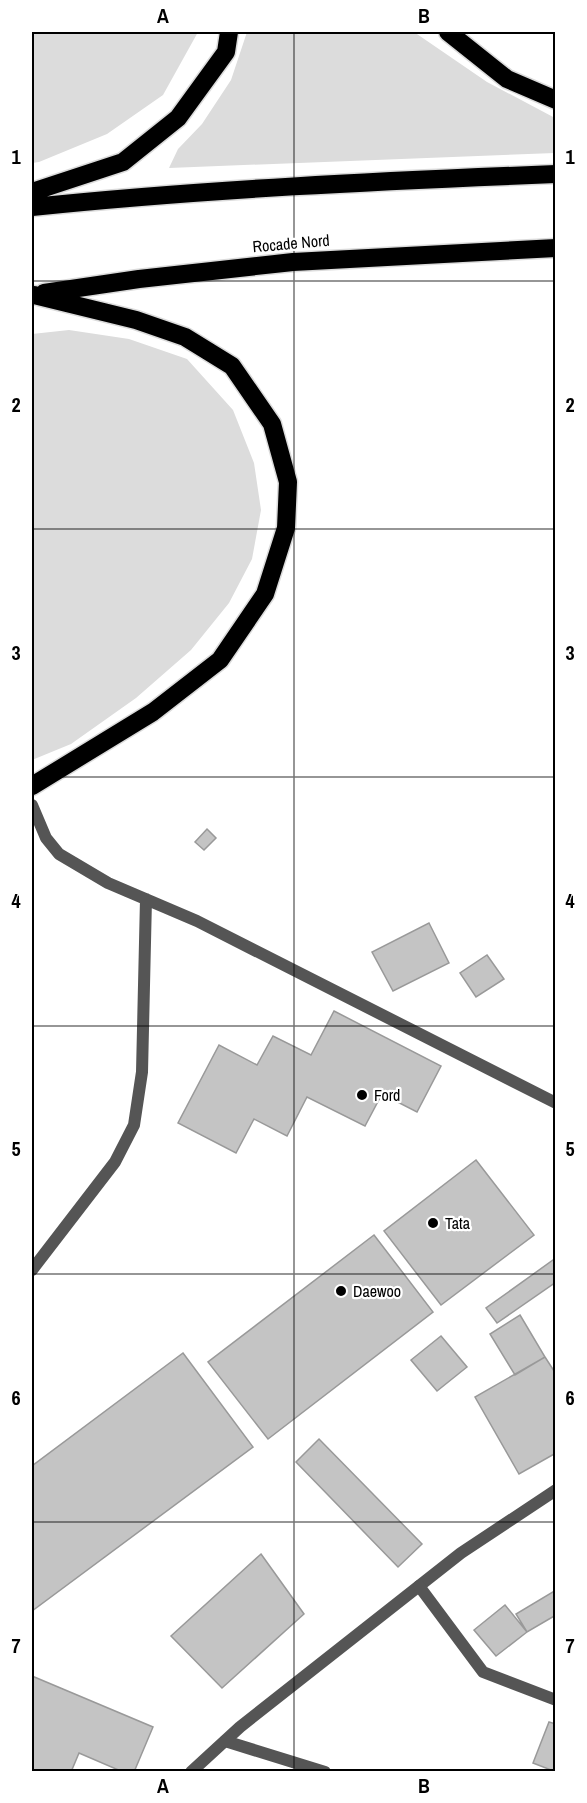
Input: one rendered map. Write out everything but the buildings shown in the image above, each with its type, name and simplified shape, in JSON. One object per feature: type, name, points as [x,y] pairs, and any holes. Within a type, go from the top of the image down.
[{"type":"highway","points":[[32,192],[123,162],[178,118],[226,52],[230,32]]},
{"type":"highway","points":[[448,32],[507,79],[555,100]]},
{"type":"highway","points":[[32,207],[123,198],[555,174]]},
{"type":"highway","name":"Rocade Nord","points":[[33,295],[139,279],[293,262],[555,248]]},
{"type":"highway","points":[[32,786],[153,712],[220,660],[265,594],[286,528],[288,482],[272,424],[232,366],[184,337],[136,320],[33,295]]},
{"type":"street","points":[[32,805],[46,838],[59,854],[108,883],[197,921],[555,1103]]},
{"type":"street","points":[[32,1270],[115,1162],[134,1125],[142,1072],[146,899]]},
{"type":"street","points":[[191,1772],[225,1741],[461,1553],[555,1490]]},
{"type":"street","points":[[419,1586],[483,1672],[555,1700]]},
{"type":"street","points":[[225,1741],[325,1772]]},
{"type":"shaded area","points":[[32,32],[198,32],[163,95],[107,134],[32,163]]},
{"type":"shaded area","points":[[247,32],[414,32],[487,82],[555,118],[555,153],[169,168],[178,149],[202,124],[231,80]]},
{"type":"shaded area","points":[[69,330],[129,339],[187,359],[233,410],[254,463],[261,510],[252,559],[229,603],[191,650],[136,698],[71,744],[32,760],[32,334]]},
{"type":"place","name":"Ford","points":[[362,1095]]},
{"type":"place","name":"Tata","points":[[433,1223]]},
{"type":"place","name":"Daewoo","points":[[341,1291]]}]
